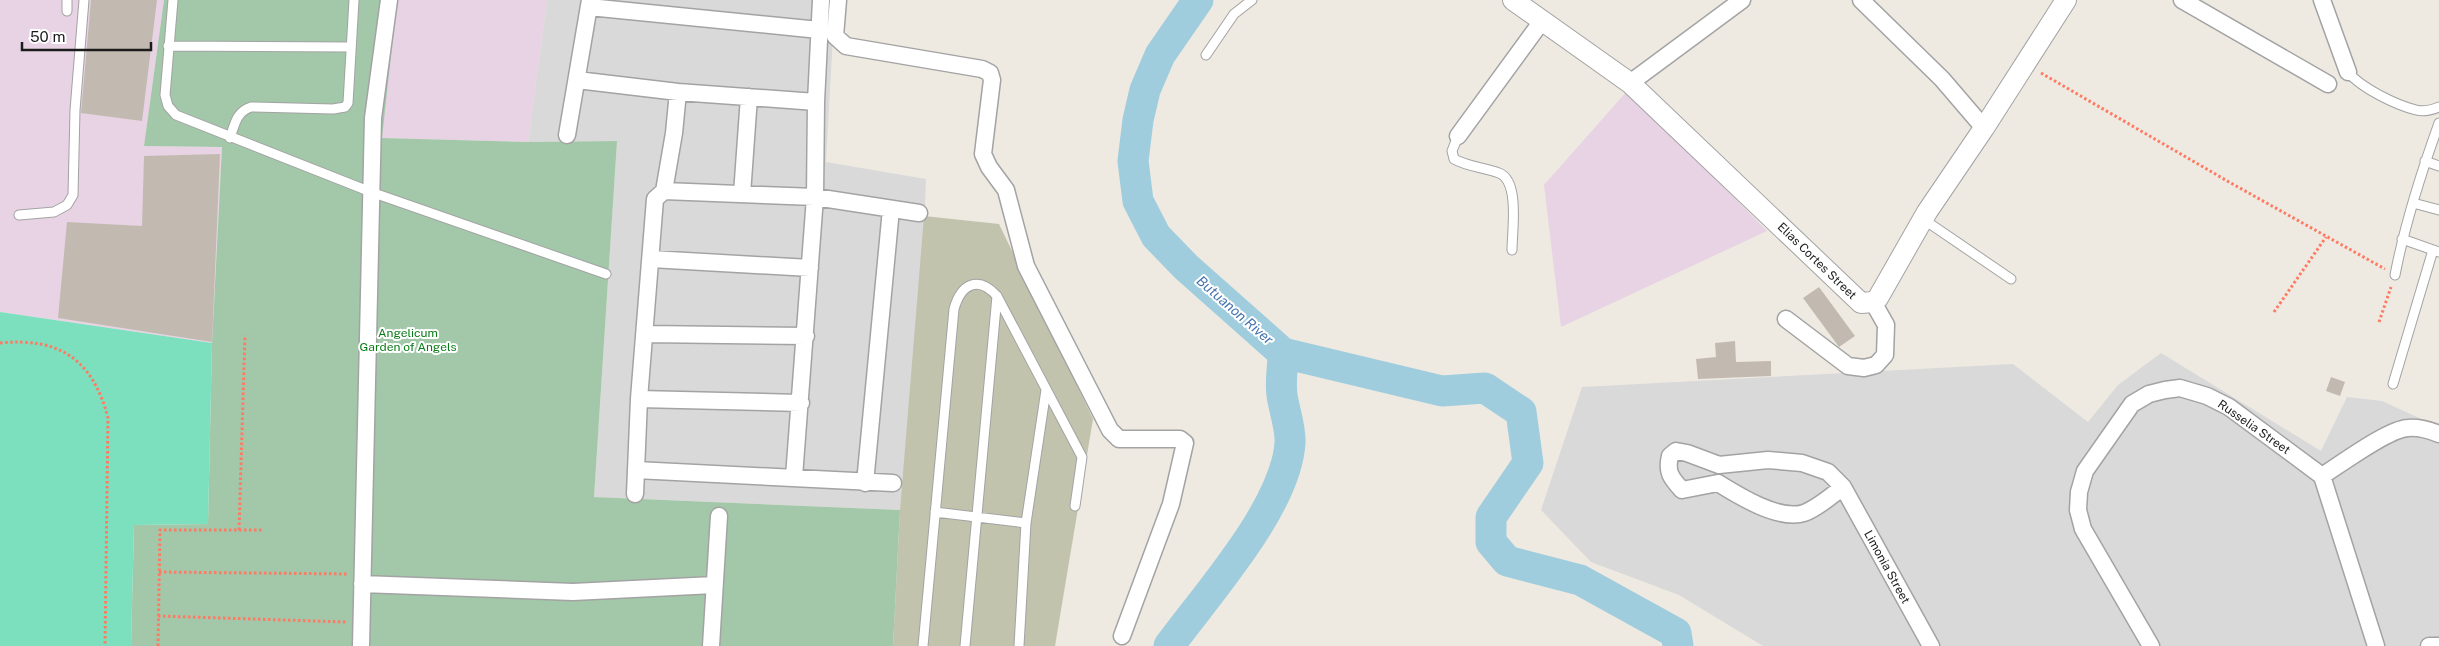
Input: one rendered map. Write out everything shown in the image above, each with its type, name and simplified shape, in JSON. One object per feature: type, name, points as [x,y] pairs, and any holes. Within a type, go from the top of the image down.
[{"type":"street","points":[[361,646],[373,118],[389,0]]},
{"type":"street","points":[[794,477],[815,197],[816,102],[822,0]]},
{"type":"street","points":[[838,0],[835,36],[846,46],[982,69],[990,73],[992,80],[984,154],[986,161],[1006,190],[1026,266],[1110,430],[1119,439],[1180,439],[1184,443],[1171,504],[1122,636]]},
{"type":"street","name":"Elias Cortes Street","points":[[1513,0],[1630,83],[1862,303],[1873,302],[1882,292],[1922,218],[1984,128],[2066,0]]},
{"type":"street","points":[[1630,83],[1742,0]]},
{"type":"street","points":[[1861,0],[1942,79],[1984,128]]},
{"type":"street","points":[[2182,0],[2328,84]]},
{"type":"street","points":[[2322,0],[2348,72]]},
{"type":"street","points":[[568,135],[589,3],[819,30]]},
{"type":"street","points":[[1458,136],[1542,21]]},
{"type":"street","points":[[577,80],[678,92],[816,102]]},
{"type":"street","points":[[635,494],[639,399],[646,334],[655,199],[664,191],[674,133],[678,92]]},
{"type":"street","points":[[742,194],[748,97]]},
{"type":"street","points":[[664,191],[815,197],[919,213]]},
{"type":"street","points":[[865,483],[891,209]]},
{"type":"street","points":[[651,259],[810,268]]},
{"type":"street","points":[[1786,319],[1848,366],[1864,368],[1876,365],[1885,355],[1886,325],[1873,302]]},
{"type":"street","points":[[646,334],[806,336]]},
{"type":"street","name":"Russelia Street","points":[[2151,646],[2083,529],[2078,510],[2079,492],[2085,471],[2132,404],[2149,394],[2180,388],[2207,396],[2229,407],[2322,476]]},
{"type":"street","points":[[639,399],[801,403]]},
{"type":"street","points":[[2376,646],[2322,476],[2387,435],[2407,428],[2426,429],[2439,434]]},
{"type":"street","points":[[1718,483],[1719,466],[1687,453],[1676,451],[1670,456],[1667,466],[1670,476],[1682,490],[1718,483],[1741,497],[1786,516],[1804,513],[1843,487]]},
{"type":"street","name":"Limonia Street","points":[[1719,466],[1768,460],[1802,463],[1828,472],[1843,487],[1931,646]]},
{"type":"street","points":[[636,470],[893,483]]},
{"type":"street","points":[[711,646],[719,516]]},
{"type":"street","points":[[362,579],[573,592],[714,584]]},
{"type":"street","points":[[2429,646],[2439,646]]},
{"type":"lane","points":[[66,10],[67,0]]},
{"type":"lane","points":[[20,216],[54,212],[67,206],[73,195],[75,110],[84,0]]},
{"type":"lane","points":[[172,0],[166,95],[168,106],[176,115],[184,120],[371,192],[606,274]]},
{"type":"lane","points":[[230,138],[238,115],[243,110],[251,107],[333,109],[345,107],[348,103],[354,0]]},
{"type":"lane","points":[[1206,55],[1234,14],[1252,0]]},
{"type":"lane","points":[[168,46],[350,47]]},
{"type":"lane","points":[[2348,72],[2356,82],[2396,102],[2417,110],[2439,108]]},
{"type":"lane","points":[[2395,275],[2402,239],[2425,161],[2439,124]]},
{"type":"lane","points":[[1458,136],[1452,151],[1454,159],[1500,173],[1509,182],[1513,201],[1512,250]]},
{"type":"lane","points":[[2425,161],[2439,166]]},
{"type":"lane","points":[[2413,202],[2439,210]]},
{"type":"lane","points":[[1922,218],[2011,279]]},
{"type":"lane","points":[[2393,384],[2436,251],[2402,239]]},
{"type":"lane","points":[[923,646],[954,309],[957,296],[965,287],[979,284],[988,286],[996,296],[1082,457],[1075,506]]},
{"type":"lane","points":[[964,646],[996,296]]},
{"type":"lane","points":[[1018,646],[1026,523],[1046,390]]},
{"type":"lane","points":[[935,512],[1026,523]]},
{"type":"path","points":[[2025,64],[2395,275],[2379,322]]},
{"type":"path","points":[[2274,312],[2326,236]]},
{"type":"path","points":[[239,530],[245,335]]},
{"type":"path","points":[[0,343],[25,341],[49,345],[71,356],[89,373],[102,394],[108,418],[105,646]]},
{"type":"path","points":[[158,646],[160,530],[264,530]]},
{"type":"path","points":[[159,572],[362,579]]},
{"type":"path","points":[[158,616],[362,622]]},
{"type":"shaded area","points":[[0,0],[164,0],[144,146],[222,147],[212,343],[0,312]]},
{"type":"shaded area","points":[[397,0],[547,0],[528,142],[381,138]]},
{"type":"shaded area","points":[[547,0],[835,0],[826,162],[926,179],[922,269],[900,510],[594,497],[617,141],[528,142]]},
{"type":"shaded area","points":[[1628,90],[1767,231],[1561,327],[1544,185]]},
{"type":"shaded area","points":[[924,216],[999,224],[1093,419],[1055,646],[893,646],[900,510]]},
{"type":"shaded area","points":[[2161,353],[2321,451],[2347,397],[2382,401],[2439,427],[2439,646],[1763,646],[1679,595],[1591,562],[1541,510],[1582,387],[2013,364],[2088,422],[2118,385]]},
{"type":"green space","name":"Angelicum Garden of Angels","points":[[164,0],[397,0],[382,138],[528,142],[617,141],[594,497],[900,510],[893,646],[131,646],[134,525],[208,524],[212,343],[222,147],[144,146]]},
{"type":"green space","points":[[0,312],[212,343],[208,524],[134,525],[131,646],[0,646]]},
{"type":"building","points":[[91,0],[157,0],[142,121],[81,113]]},
{"type":"building","points":[[220,154],[212,342],[58,318],[67,222],[142,226],[144,156]]},
{"type":"building","points":[[1819,287],[1855,336],[1839,347],[1803,298]]},
{"type":"building","points":[[1735,341],[1736,362],[1771,361],[1771,376],[1698,379],[1696,359],[1716,357],[1715,343]]},
{"type":"building","points":[[2331,377],[2345,382],[2340,396],[2326,391]]},
{"type":"waterway","name":"Butuanon River","points":[[1169,646],[1223,576],[1260,522],[1275,494],[1285,468],[1290,443],[1281,390],[1283,353],[1186,267],[1156,236],[1138,201],[1133,161],[1138,120],[1145,90],[1160,55],[1198,0]]},
{"type":"waterway","points":[[1283,353],[1442,391],[1485,388],[1521,412],[1528,463],[1491,517],[1491,542],[1507,561],[1580,580],[1676,633],[1678,646]]}]
